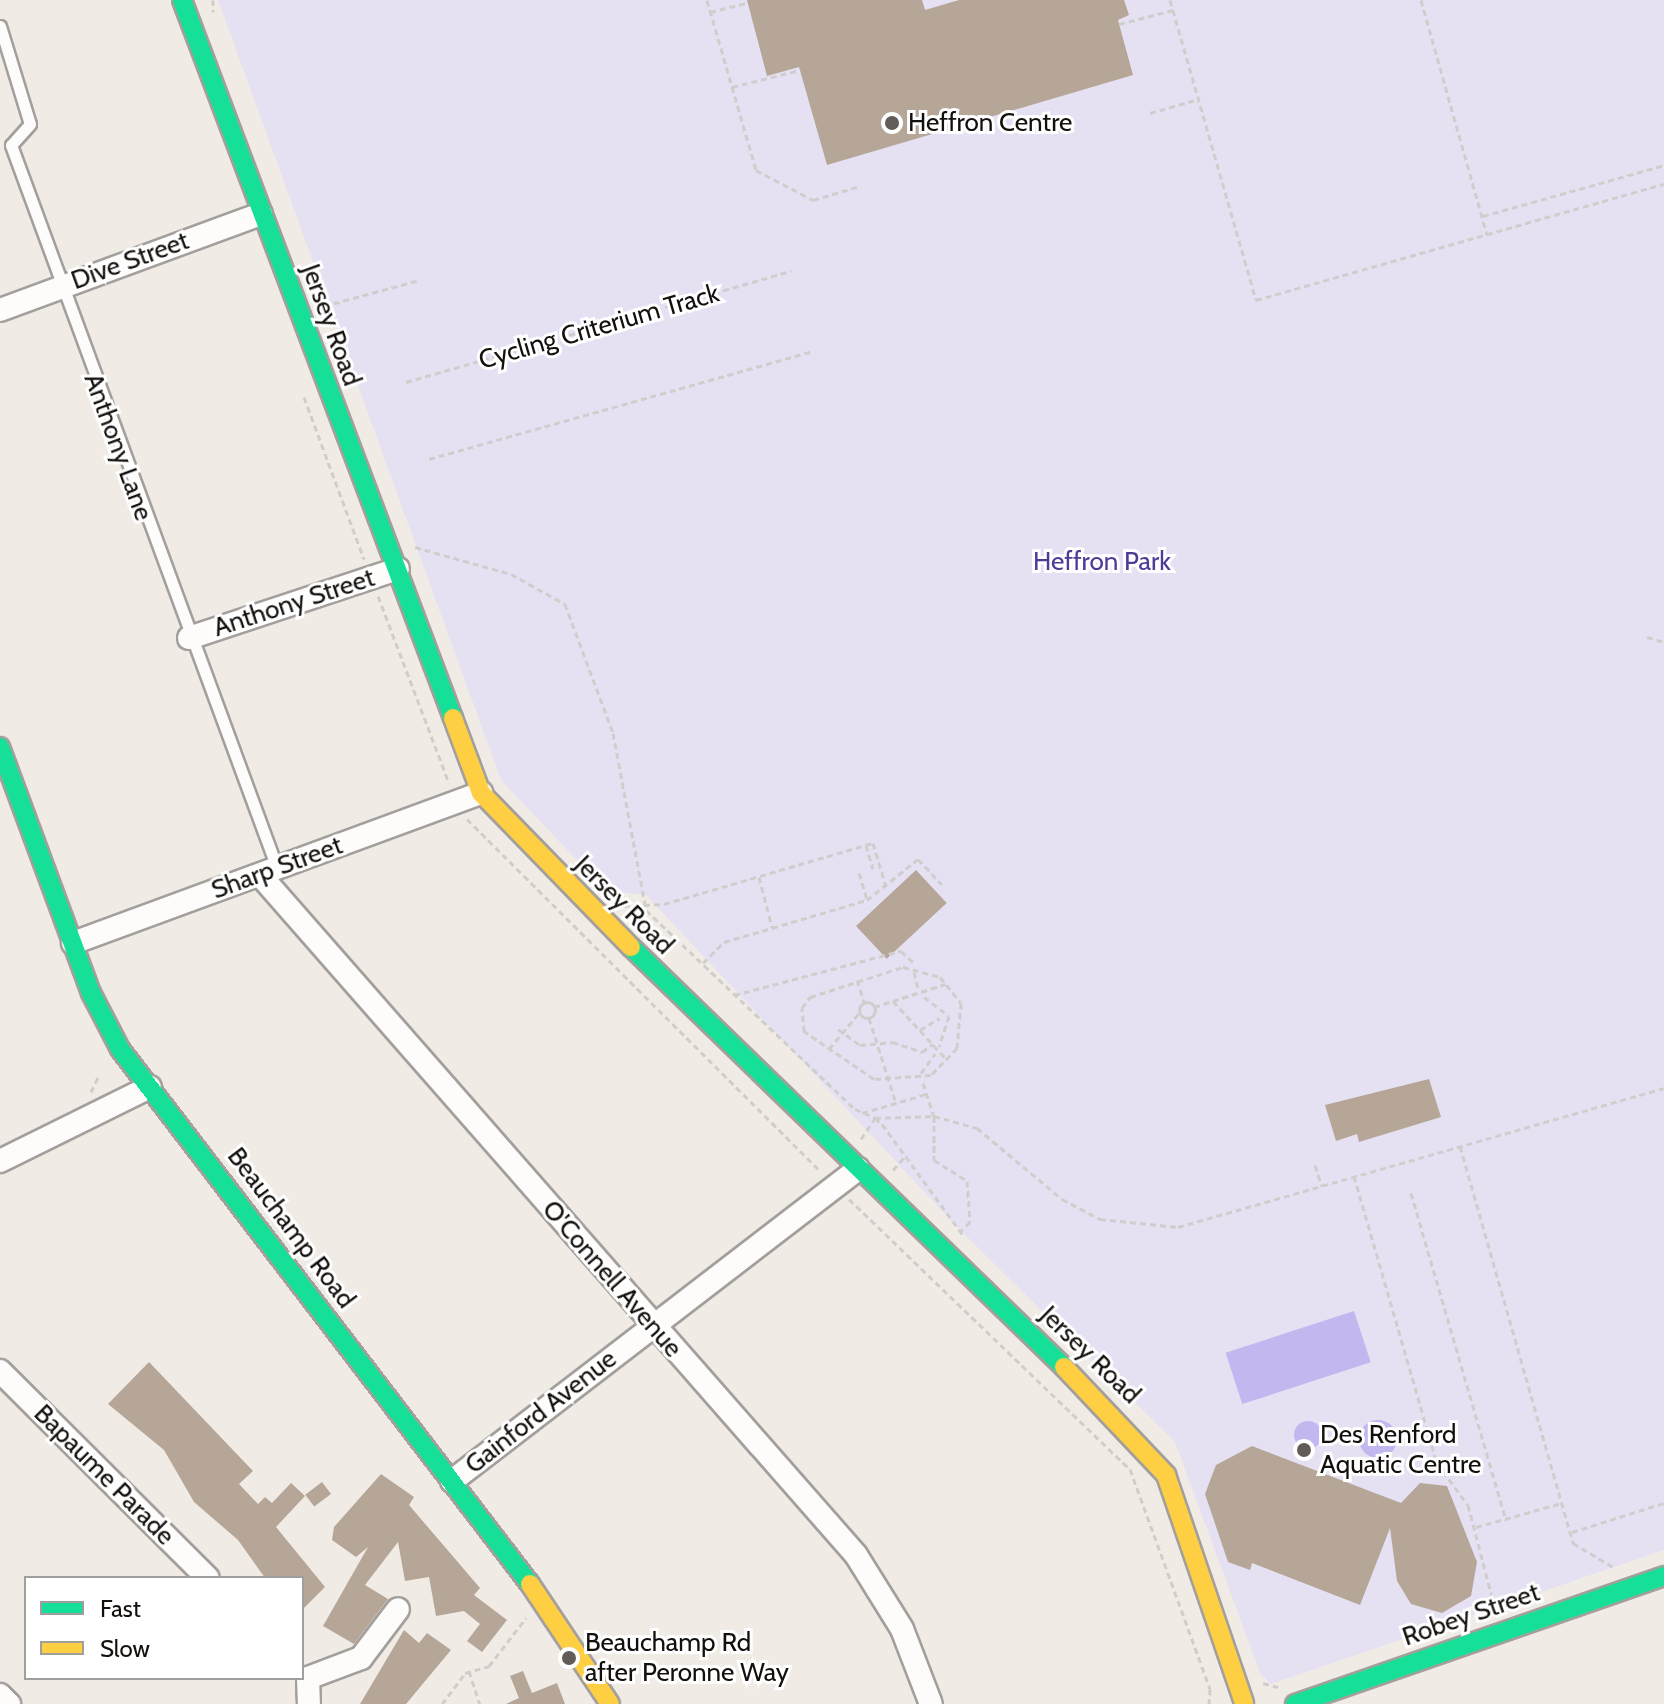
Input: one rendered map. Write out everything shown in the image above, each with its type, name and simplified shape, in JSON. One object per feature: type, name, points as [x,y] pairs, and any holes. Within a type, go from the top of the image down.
[{"type":"street","name":"Jersey Road","points":[[182,0],[481,793],[858,1169],[1157,1460],[1243,1704]]},
{"type":"street","name":"Dive Street","points":[[0,310],[261,214]]},
{"type":"street","name":"Anthony Street","points":[[189,638],[398,569]]},
{"type":"street","name":"Beauchamp Road","points":[[0,747],[103,1022],[584,1657],[610,1704]]},
{"type":"street","name":"Sharp Street","points":[[73,943],[481,793]]},
{"type":"street","name":"O'Connell Avenue","points":[[268,871],[653,1325],[856,1555],[902,1629],[931,1704]]},
{"type":"street","points":[[0,1161],[150,1087]]},
{"type":"street","name":"Gainford Avenue","points":[[452,1481],[858,1169]]},
{"type":"street","name":"Bapaume Parade","points":[[0,1371],[206,1576]]},
{"type":"street","name":"Robey Street","points":[[1295,1704],[1664,1576]]},
{"type":"street","points":[[309,1704],[305,1675],[361,1658],[398,1609]]},
{"type":"street","points":[[0,1695],[9,1704]]},
{"type":"street","points":[[1243,1704],[1250,1704]]},
{"type":"lane","name":"Anthony Lane","points":[[0,26],[30,124],[11,145],[59,287],[189,638],[268,871]]},
{"type":"path","points":[[213,0],[213,25]]},
{"type":"path","points":[[707,0],[756,170],[813,200],[857,187]]},
{"type":"path","points":[[1170,0],[1256,300],[1664,184]]},
{"type":"path","points":[[1421,0],[1487,235]]},
{"type":"path","points":[[710,12],[746,3]]},
{"type":"path","points":[[1119,24],[1173,10]]},
{"type":"path","points":[[732,87],[800,70]]},
{"type":"path","points":[[1150,113],[1199,99]]},
{"type":"path","points":[[1482,217],[1664,165]]},
{"type":"path","name":"Cycling Criterium Track","points":[[406,382],[791,271]]},
{"type":"path","points":[[319,307],[420,280]]},
{"type":"path","points":[[316,299],[325,321]]},
{"type":"path","points":[[429,459],[814,351]]},
{"type":"path","name":"Jersey Road","points":[[298,381],[458,801],[474,833],[834,1187],[1130,1469],[1210,1689],[1209,1704]]},
{"type":"path","points":[[402,538],[425,554],[511,574],[565,604],[613,733],[641,904],[862,1113],[934,1116],[977,1128],[1062,1199],[1121,1225],[1178,1227],[1664,1088]]},
{"type":"path","points":[[1647,637],[1664,642]]},
{"type":"path","points":[[615,906],[641,904],[759,877],[873,843],[887,890]]},
{"type":"path","points":[[866,845],[873,869]]},
{"type":"path","points":[[702,964],[724,942],[867,900],[887,890],[918,859],[942,885]]},
{"type":"path","points":[[859,873],[867,900]]},
{"type":"path","points":[[759,877],[772,928]]},
{"type":"path","points":[[734,995],[901,951],[915,964]]},
{"type":"path","points":[[914,967],[947,984],[963,1014],[948,1061],[931,1075],[890,1082],[865,1076],[804,1031],[802,1008],[820,992],[914,967]]},
{"type":"path","points":[[914,972],[918,988]]},
{"type":"path","points":[[829,1049],[838,1029],[859,1013],[864,1002],[857,980]]},
{"type":"path","points":[[864,1002],[874,1007],[947,984]]},
{"type":"path","points":[[924,997],[949,1016],[939,1046]]},
{"type":"path","points":[[893,1001],[948,1061]]},
{"type":"path","points":[[874,1007],[869,1018],[895,1100]]},
{"type":"path","points":[[859,1013],[869,1018]]},
{"type":"path","points":[[920,1030],[940,1018]]},
{"type":"path","points":[[838,1029],[860,1045],[877,1044],[922,1052],[933,1044]]},
{"type":"path","points":[[921,1073],[935,1054]]},
{"type":"path","points":[[81,1097],[94,1090],[99,1075]]},
{"type":"path","points":[[923,1083],[934,1116],[934,1160],[967,1181],[970,1222],[961,1231]]},
{"type":"path","points":[[862,1113],[895,1100],[926,1094]]},
{"type":"path","points":[[1460,1146],[1572,1532],[1582,1553],[1605,1559],[1628,1588]]},
{"type":"path","points":[[1315,1165],[1322,1186]]},
{"type":"path","points":[[1354,1176],[1437,1463],[1476,1527],[1495,1599],[1491,1613]]},
{"type":"path","points":[[1411,1193],[1506,1520]]},
{"type":"path","points":[[1476,1527],[1562,1503]]},
{"type":"path","points":[[1572,1532],[1664,1503]]},
{"type":"path","points":[[442,1704],[469,1671],[489,1666],[527,1617]]},
{"type":"path","points":[[469,1671],[480,1704]]},
{"type":"path","points":[[1265,1686],[1289,1683]]},
{"type":"green space","name":"Heffron Park","points":[[218,0],[1664,0],[1664,1550],[1271,1684],[1260,1673],[1175,1442],[961,1231],[646,895],[606,891],[501,780]]},
{"type":"shaded area","points":[[1354,1311],[1371,1362],[1242,1404],[1226,1353]]},
{"type":"shaded area","points":[[1378,1420],[1391,1426],[1397,1439],[1391,1452],[1378,1458],[1365,1452],[1359,1439],[1365,1426]]},
{"type":"shaded area","points":[[1308,1421],[1318,1425],[1322,1435],[1318,1445],[1308,1449],[1298,1445],[1294,1435],[1298,1425]]},
{"type":"building","name":"Heffron Centre","points":[[747,0],[922,0],[925,10],[959,0],[1124,0],[1129,15],[1118,20],[1133,75],[827,165],[799,67],[767,76]]},
{"type":"building","points":[[916,870],[947,903],[887,959],[856,926]]},
{"type":"building","points":[[1429,1079],[1441,1117],[1359,1142],[1357,1134],[1336,1141],[1325,1105]]},
{"type":"building","points":[[149,1362],[253,1471],[239,1484],[258,1504],[265,1497],[272,1503],[291,1483],[305,1496],[276,1527],[325,1587],[304,1608],[304,1576],[264,1576],[238,1540],[194,1502],[164,1450],[108,1404]]},
{"type":"building","points":[[1252,1446],[1401,1503],[1420,1483],[1447,1486],[1477,1562],[1471,1596],[1442,1613],[1411,1604],[1397,1581],[1390,1528],[1360,1605],[1252,1563],[1250,1570],[1228,1562],[1205,1494],[1216,1465]]},
{"type":"building","points":[[381,1474],[414,1497],[409,1505],[480,1588],[474,1595],[507,1620],[482,1652],[467,1641],[480,1624],[464,1611],[436,1616],[429,1577],[405,1581],[398,1542],[365,1585],[388,1599],[354,1644],[323,1626],[368,1547],[356,1557],[332,1540],[334,1527]]},
{"type":"building","points":[[322,1482],[331,1494],[314,1507],[305,1495]]},
{"type":"building","points":[[404,1630],[419,1643],[427,1633],[451,1650],[406,1704],[360,1704]]},
{"type":"building","points":[[523,1671],[532,1693],[557,1683],[565,1704],[506,1704],[519,1698],[510,1676]]},
{"type":"traffic: fast","points":[[182,0],[453,718]]},
{"type":"traffic: fast","points":[[0,747],[91,993],[120,1049],[530,1584]]},
{"type":"traffic: fast","points":[[631,947],[1064,1367]]},
{"type":"traffic: fast","points":[[1295,1704],[1664,1576]]},
{"type":"traffic: slow","points":[[453,718],[481,793],[631,947]]},
{"type":"traffic: slow","points":[[1064,1367],[1166,1475],[1244,1703]]},
{"type":"traffic: slow","points":[[530,1584],[610,1704]]},
{"type":"place","name":"Heffron Centre","points":[[892,123]]},
{"type":"place","name":"Des Renford Aquatic Centre","points":[[1304,1450]]},
{"type":"place","name":"Beauchamp Rd after Peronne Way","points":[[569,1658]]}]
